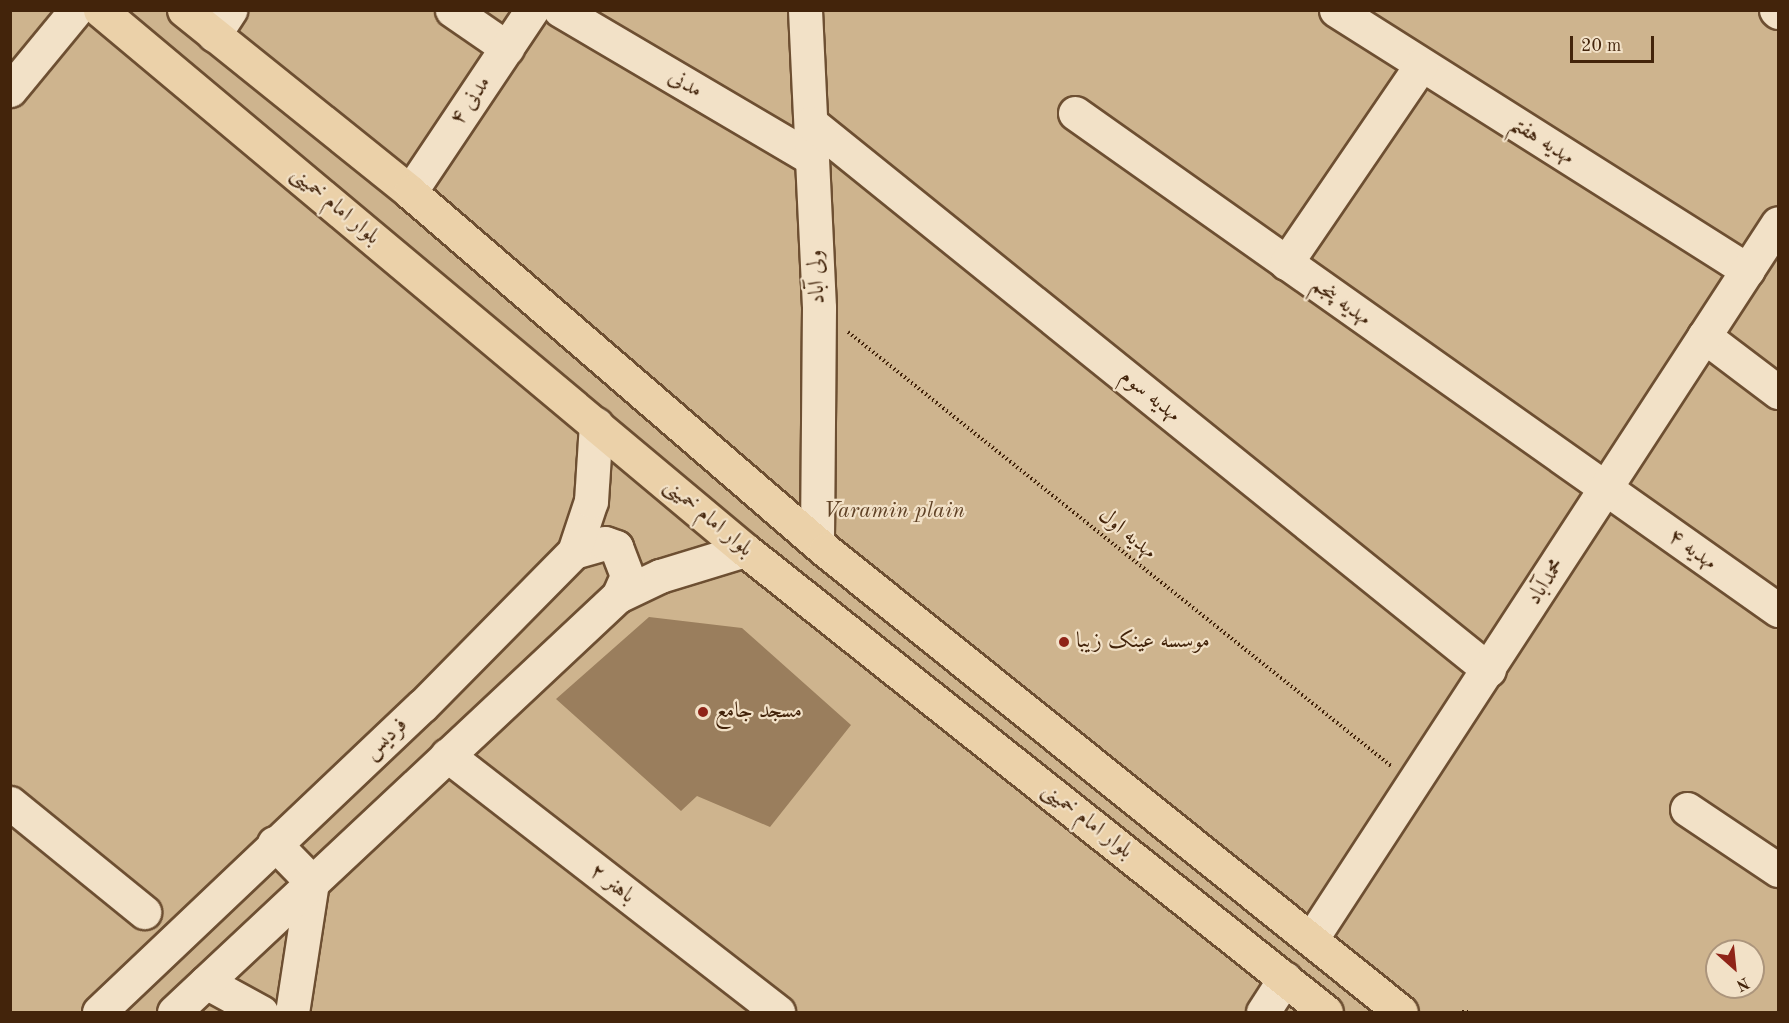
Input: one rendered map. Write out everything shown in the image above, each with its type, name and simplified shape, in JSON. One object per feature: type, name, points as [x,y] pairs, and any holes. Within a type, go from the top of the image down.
[{"type":"main road","name":"بلوار امام خمینی","points":[[100,10],[745,550],[1326,1012]]},
{"type":"main road","points":[[184,10],[222,23],[410,192],[817,543],[1312,938],[1401,1012]]},
{"type":"street","points":[[10,90],[76,10]]},
{"type":"street","points":[[452,10],[507,48]]},
{"type":"street","name":"مدنی ۴","points":[[410,192],[532,10]]},
{"type":"street","name":"مدنی","points":[[560,10],[811,158]]},
{"type":"street","name":"ولی آباد","points":[[805,10],[819,308],[817,543]]},
{"type":"street","name":"مهدیه هفتم","points":[[1336,10],[1748,270]]},
{"type":"street","points":[[1286,263],[1421,65]]},
{"type":"street","name":"مهدیه پنجم","points":[[1075,113],[1606,490]]},
{"type":"street","name":"مهدیه سوم","points":[[811,123],[1489,670]]},
{"type":"street","name":"محمدآباد","points":[[1312,938],[1415,785],[1779,223]]},
{"type":"street","points":[[1704,336],[1779,392]]},
{"type":"street","name":"فردیس","points":[[99,1012],[574,552],[591,501],[596,424]]},
{"type":"street","name":"مهدیه ۴","points":[[1606,490],[1779,610]]},
{"type":"street","points":[[574,552],[605,543],[616,547],[627,576],[618,596]]},
{"type":"street","points":[[174,1012],[618,596],[660,576],[745,550]]},
{"type":"street","name":"باهنر ۲","points":[[447,755],[778,1012]]},
{"type":"street","points":[[10,803],[144,912]]},
{"type":"street","points":[[1687,809],[1779,870]]},
{"type":"street","points":[[274,843],[312,882]]},
{"type":"street","points":[[292,1012],[312,882]]},
{"type":"street","points":[[1263,1012],[1285,978]]},
{"type":"street","points":[[206,982],[261,1012]]},
{"type":"path","name":"مهدیه اول","points":[[819,308],[1415,785]]},
{"type":"green space","name":"Varamin plain","points":[[10,11],[1778,11],[1778,1012],[11,1012]]},
{"type":"building","name":"مسجد جامع","points":[[649,617],[742,628],[851,725],[770,827],[697,796],[681,811],[556,699]]},
{"type":"place","name":"موسسه عینک زیبا","points":[[1064,642]]},
{"type":"place","name":"مسجد جامع","points":[[703,712]]}]
